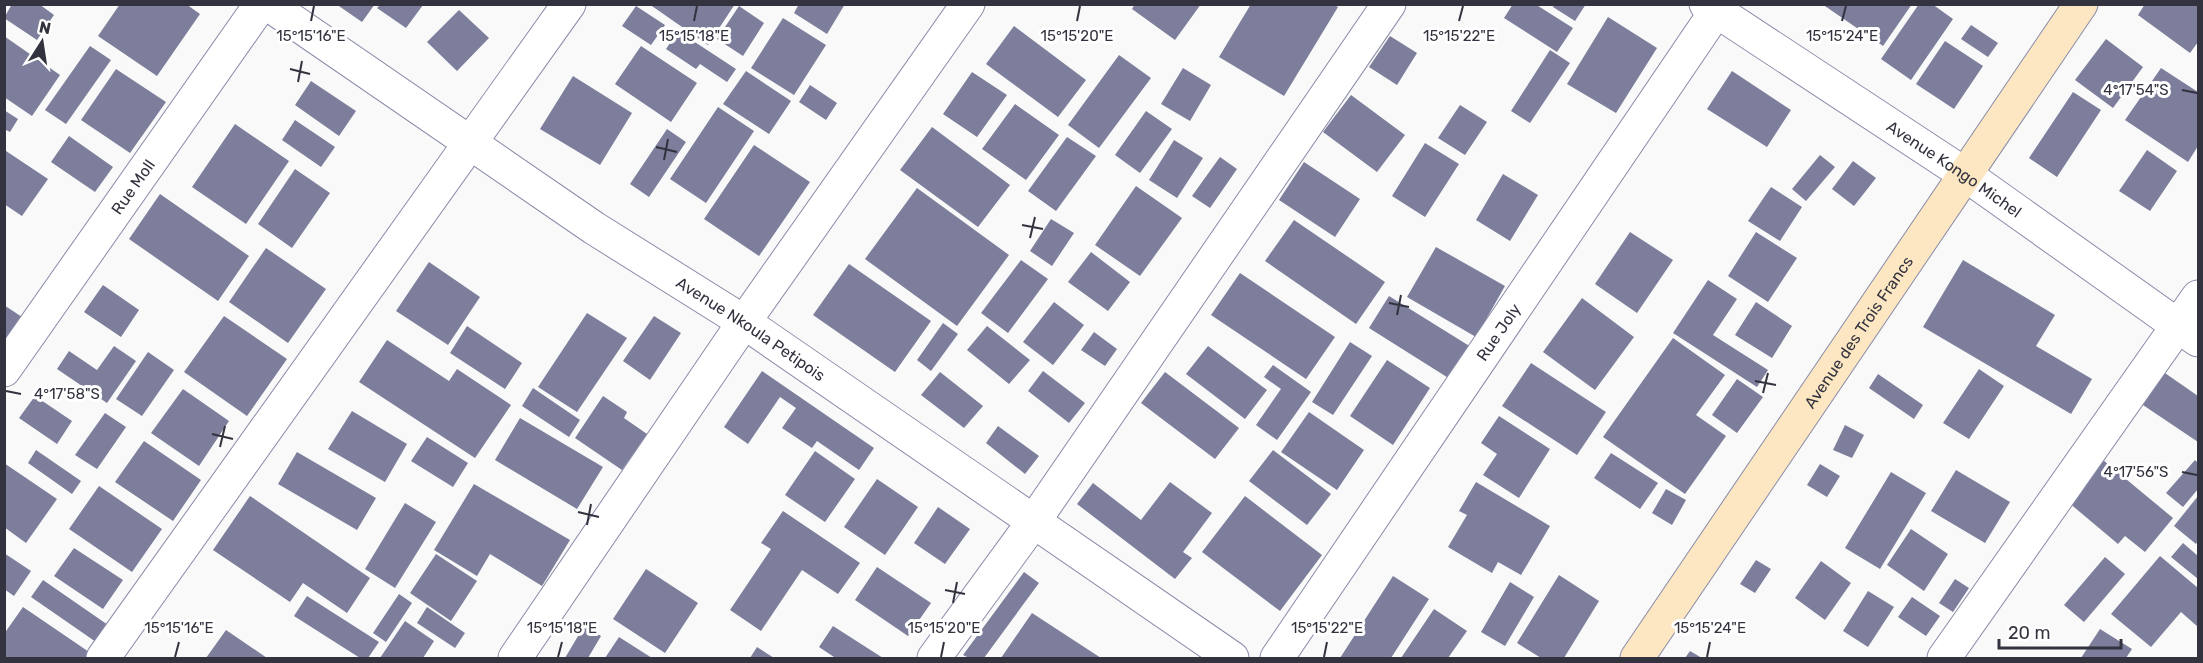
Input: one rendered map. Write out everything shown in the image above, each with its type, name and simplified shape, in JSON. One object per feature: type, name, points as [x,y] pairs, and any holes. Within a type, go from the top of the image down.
[{"type":"street","name":"Rue Moll","points":[[4,370],[261,4]]},
{"type":"street","name":"Avenue Nkoula Petipois","points":[[268,4],[594,228],[744,322],[1232,658]]},
{"type":"street","points":[[103,658],[569,4]]},
{"type":"street","points":[[515,658],[744,322],[968,4]]},
{"type":"street","points":[[934,658],[1034,522],[1389,4]]},
{"type":"street","name":"Avenue des Trois Francs","points":[[1637,658],[2081,4]]},
{"type":"street","name":"Avenue Kongo Michel","points":[[1715,7],[1966,175],[2188,333]]},
{"type":"street","name":"Rue Joly","points":[[1277,658],[1715,7]]},
{"type":"street","points":[[1944,658],[2188,333],[2199,297]]},
{"type":"building","points":[[12,4],[39,4],[54,15],[37,40],[4,18]]},
{"type":"building","points":[[120,4],[186,4],[200,14],[157,76],[98,36]]},
{"type":"building","points":[[336,4],[375,4],[362,22]]},
{"type":"building","points":[[649,4],[735,4],[708,45]]},
{"type":"building","points":[[799,4],[845,4],[827,34],[794,13]]},
{"type":"building","points":[[1135,4],[1201,4],[1175,40],[1132,9]]},
{"type":"building","points":[[1251,4],[1333,4],[1338,7],[1284,96],[1219,57]]},
{"type":"building","points":[[1513,4],[1535,4],[1573,28],[1557,52],[1504,18]]},
{"type":"building","points":[[1554,4],[1586,4],[1575,21],[1553,7]]},
{"type":"building","points":[[1822,4],[1912,4],[1883,46]]},
{"type":"building","points":[[1919,4],[1932,4],[1953,19],[1911,80],[1881,59]]},
{"type":"building","points":[[2145,4],[2198,4],[2198,42],[2190,53],[2138,15]]},
{"type":"building","points":[[380,5],[423,5],[406,28],[377,8]]},
{"type":"building","points":[[636,6],[665,25],[651,45],[622,26]]},
{"type":"building","points":[[739,6],[764,23],[743,56],[717,39]]},
{"type":"building","points":[[459,10],[489,38],[457,71],[427,42]]},
{"type":"building","points":[[1608,17],[1657,48],[1616,113],[1567,84]]},
{"type":"building","points":[[783,18],[826,45],[794,95],[751,68]]},
{"type":"building","points":[[1971,25],[1998,43],[1988,57],[1961,39]]},
{"type":"building","points":[[1014,26],[1086,80],[1058,117],[986,64]]},
{"type":"building","points":[[678,31],[736,69],[727,82],[700,64],[696,69],[666,49]]},
{"type":"building","points":[[4,36],[60,75],[32,116],[4,97]]},
{"type":"building","points":[[1390,36],[1417,53],[1397,85],[1369,67]]},
{"type":"building","points":[[2106,39],[2143,67],[2113,108],[2075,80]]},
{"type":"building","points":[[1945,41],[1983,66],[1954,109],[1916,84]]},
{"type":"building","points":[[90,46],[111,60],[66,124],[45,110]]},
{"type":"building","points":[[641,46],[697,83],[671,122],[615,84]]},
{"type":"building","points":[[1550,50],[1570,63],[1530,123],[1511,111]]},
{"type":"building","points":[[1119,55],[1151,78],[1099,148],[1068,125]]},
{"type":"building","points":[[1183,68],[1211,85],[1190,121],[1161,104]]},
{"type":"building","points":[[2161,68],[2198,92],[2198,146],[2188,162],[2125,120]]},
{"type":"building","points":[[116,69],[166,102],[130,153],[81,120]]},
{"type":"building","points":[[746,71],[791,101],[769,134],[723,104]]},
{"type":"building","points":[[1732,71],[1791,110],[1767,147],[1707,109]]},
{"type":"building","points":[[972,72],[1007,95],[977,137],[943,114]]},
{"type":"building","points":[[573,76],[632,113],[600,165],[540,129]]},
{"type":"building","points":[[311,81],[356,111],[339,136],[295,105]]},
{"type":"building","points":[[810,85],[837,103],[826,120],[799,102]]},
{"type":"building","points":[[2073,92],[2101,110],[2057,177],[2029,158]]},
{"type":"building","points":[[1351,95],[1405,135],[1377,172],[1323,132]]},
{"type":"building","points":[[1015,104],[1059,135],[1026,180],[982,149]]},
{"type":"building","points":[[1460,105],[1487,122],[1465,155],[1438,138]]},
{"type":"building","points":[[718,107],[754,131],[706,203],[670,179]]},
{"type":"building","points":[[4,110],[18,119],[10,132],[4,129]]},
{"type":"building","points":[[1146,111],[1172,129],[1140,173],[1115,155]]},
{"type":"building","points":[[295,120],[335,147],[321,167],[282,140]]},
{"type":"building","points":[[235,124],[289,161],[246,224],[192,187]]},
{"type":"building","points":[[932,127],[1010,185],[978,227],[900,170]]},
{"type":"building","points":[[667,129],[686,142],[649,197],[630,184]]},
{"type":"building","points":[[69,136],[113,167],[95,192],[51,162]]},
{"type":"building","points":[[1067,137],[1096,156],[1056,211],[1028,191]]},
{"type":"building","points":[[1174,140],[1203,158],[1177,198],[1149,180]]},
{"type":"building","points":[[1425,143],[1459,164],[1425,217],[1392,196]]},
{"type":"building","points":[[754,145],[810,182],[759,256],[704,219]]},
{"type":"building","points":[[2147,150],[2177,171],[2150,211],[2119,191]]},
{"type":"building","points":[[6,151],[48,179],[22,216],[4,204]]},
{"type":"building","points":[[1820,155],[1835,167],[1806,201],[1792,189]]},
{"type":"building","points":[[1220,157],[1237,169],[1210,208],[1192,196]]},
{"type":"building","points":[[1853,161],[1876,178],[1854,206],[1832,189]]},
{"type":"building","points":[[1304,162],[1360,199],[1335,237],[1279,200]]},
{"type":"building","points":[[295,169],[330,193],[292,248],[258,224]]},
{"type":"building","points":[[1503,174],[1538,195],[1510,241],[1476,220]]},
{"type":"building","points":[[1136,186],[1182,218],[1140,276],[1095,245]]},
{"type":"building","points":[[1771,187],[1802,207],[1780,241],[1748,221]]},
{"type":"building","points":[[917,188],[1009,255],[957,326],[865,259]]},
{"type":"building","points":[[160,194],[249,256],[218,301],[129,239]]},
{"type":"building","points":[[1051,219],[1074,233],[1052,266],[1030,251]]},
{"type":"building","points":[[1294,220],[1385,282],[1356,324],[1265,261]]},
{"type":"building","points":[[1630,232],[1673,260],[1637,313],[1595,284]]},
{"type":"building","points":[[1756,232],[1797,258],[1768,302],[1728,276]]},
{"type":"building","points":[[1436,247],[1505,286],[1476,337],[1407,297]]},
{"type":"building","points":[[266,248],[326,289],[288,343],[229,302]]},
{"type":"building","points":[[1091,252],[1130,282],[1108,311],[1068,282]]},
{"type":"building","points":[[1021,260],[1048,279],[1008,333],[981,313]]},
{"type":"building","points":[[1963,260],[2055,315],[2036,346],[2092,379],[2071,414],[1923,327]]},
{"type":"building","points":[[429,262],[480,297],[448,345],[396,311]]},
{"type":"building","points":[[849,264],[931,321],[895,372],[813,315]]},
{"type":"building","points":[[1240,273],[1335,337],[1306,379],[1211,315]]},
{"type":"building","points":[[1708,280],[1737,299],[1713,335],[1768,370],[1757,387],[1673,333]]},
{"type":"building","points":[[103,285],[139,310],[121,337],[84,312]]},
{"type":"building","points":[[1389,296],[1471,347],[1450,379],[1369,328]]},
{"type":"building","points":[[1582,298],[1634,337],[1595,390],[1543,352]]},
{"type":"building","points":[[1054,302],[1084,325],[1053,365],[1023,342]]},
{"type":"building","points":[[1756,302],[1792,326],[1772,358],[1735,335]]},
{"type":"building","points":[[4,305],[25,319],[4,349]]},
{"type":"building","points":[[587,313],[627,338],[577,412],[538,387]]},
{"type":"building","points":[[224,316],[287,359],[247,416],[184,372]]},
{"type":"building","points":[[654,316],[681,333],[650,380],[623,361]]},
{"type":"building","points":[[943,323],[958,334],[931,371],[917,360]]},
{"type":"building","points":[[467,326],[522,363],[505,389],[450,353]]},
{"type":"building","points":[[987,326],[1030,360],[1009,384],[967,350]]},
{"type":"building","points":[[1094,332],[1117,349],[1105,366],[1081,350]]},
{"type":"building","points":[[1673,338],[1725,375],[1696,415],[1726,436],[1685,494],[1603,437]]},
{"type":"building","points":[[387,340],[449,381],[457,369],[511,405],[475,458],[359,382]]},
{"type":"building","points":[[1350,342],[1372,356],[1333,415],[1312,402]]},
{"type":"building","points":[[114,346],[136,361],[107,403],[57,369],[69,351],[97,370]]},
{"type":"building","points":[[1208,346],[1267,390],[1245,419],[1186,374]]},
{"type":"building","points":[[148,352],[174,370],[142,416],[116,399]]},
{"type":"building","points":[[1387,360],[1430,388],[1393,445],[1350,416]]},
{"type":"building","points":[[1531,363],[1606,412],[1577,455],[1502,406]]},
{"type":"building","points":[[1273,365],[1311,392],[1277,440],[1256,425],[1281,389],[1264,377]]},
{"type":"building","points":[[1979,369],[2004,386],[1969,439],[1943,423]]},
{"type":"building","points":[[762,371],[874,448],[859,470],[817,441],[812,448],[782,428],[796,408],[780,397],[748,444],[724,427]]},
{"type":"building","points":[[1043,371],[1085,403],[1069,423],[1028,391]]},
{"type":"building","points":[[2162,371],[2198,396],[2198,442],[2140,403]]},
{"type":"building","points":[[940,372],[983,406],[964,428],[921,395]]},
{"type":"building","points":[[1165,372],[1239,428],[1215,459],[1141,403]]},
{"type":"building","points":[[1878,374],[1923,405],[1914,419],[1869,388]]},
{"type":"building","points":[[1737,379],[1763,397],[1737,433],[1712,415]]},
{"type":"building","points":[[533,388],[580,420],[569,437],[522,406]]},
{"type":"building","points":[[183,389],[229,421],[199,466],[151,433]]},
{"type":"building","points":[[35,396],[72,421],[57,444],[19,418]]},
{"type":"building","points":[[603,396],[627,412],[624,418],[647,434],[622,470],[575,438]]},
{"type":"building","points":[[352,411],[407,444],[385,482],[328,449]]},
{"type":"building","points":[[1309,412],[1364,450],[1337,490],[1281,452]]},
{"type":"building","points":[[105,413],[126,427],[97,469],[75,455]]},
{"type":"building","points":[[1499,416],[1550,449],[1519,498],[1483,475],[1497,454],[1481,443]]},
{"type":"building","points":[[520,418],[603,467],[577,509],[495,460]]},
{"type":"building","points":[[1845,425],[1864,435],[1852,458],[1833,450]]},
{"type":"building","points":[[998,426],[1039,456],[1025,474],[986,443]]},
{"type":"building","points":[[427,437],[468,463],[453,487],[411,461]]},
{"type":"building","points":[[144,441],[201,480],[173,521],[115,482]]},
{"type":"building","points":[[36,450],[81,481],[72,494],[28,463]]},
{"type":"building","points":[[1273,450],[1331,494],[1307,525],[1249,481]]},
{"type":"building","points":[[815,451],[855,479],[825,522],[785,495]]},
{"type":"building","points":[[297,452],[376,498],[357,530],[278,484]]},
{"type":"building","points":[[1611,453],[1658,483],[1640,509],[1594,478]]},
{"type":"building","points":[[2103,460],[2173,518],[2145,552],[2125,536],[2118,544],[2068,502]]},
{"type":"building","points":[[2195,460],[2198,463],[2198,489],[2183,507],[2166,493]]},
{"type":"building","points":[[4,463],[57,499],[26,543],[4,527]]},
{"type":"building","points":[[1820,464],[1840,476],[1827,497],[1807,485]]},
{"type":"building","points":[[1956,470],[2010,502],[1985,543],[1931,511]]},
{"type":"building","points":[[1891,472],[1926,493],[1880,569],[1845,548]]},
{"type":"building","points":[[877,479],[918,507],[885,555],[844,527]]},
{"type":"building","points":[[1170,482],[1212,513],[1183,552],[1192,558],[1175,579],[1077,504],[1093,483],[1141,520]]},
{"type":"building","points":[[1476,482],[1550,526],[1521,575],[1498,562],[1492,573],[1448,547],[1467,515],[1459,511]]},
{"type":"building","points":[[474,484],[570,540],[542,586],[490,554],[477,576],[434,550]]},
{"type":"building","points":[[99,486],[162,529],[132,572],[69,529]]},
{"type":"building","points":[[1666,489],[1686,500],[1672,525],[1652,513]]},
{"type":"building","points":[[250,496],[370,578],[347,613],[303,583],[290,602],[213,550]]},
{"type":"building","points":[[1245,496],[1322,555],[1280,611],[1202,552]]},
{"type":"building","points":[[2198,496],[2198,541],[2196,544],[2174,526]]},
{"type":"building","points":[[405,503],[436,522],[395,588],[365,569]]},
{"type":"building","points":[[938,507],[970,529],[945,564],[914,543]]},
{"type":"building","points":[[783,511],[860,563],[838,594],[802,570],[761,631],[730,610],[771,549],[761,543]]},
{"type":"building","points":[[1911,529],[1948,554],[1924,591],[1887,565]]},
{"type":"building","points":[[2183,543],[2198,556],[2198,579],[2171,557]]},
{"type":"building","points":[[74,548],[123,580],[103,609],[54,576]]},
{"type":"building","points":[[4,553],[31,571],[14,596],[4,589]]},
{"type":"building","points":[[436,554],[477,581],[451,621],[410,593]]},
{"type":"building","points":[[2160,556],[2198,588],[2198,627],[2181,612],[2151,647],[2111,614]]},
{"type":"building","points":[[2105,557],[2125,574],[2084,622],[2064,605]]},
{"type":"building","points":[[1756,560],[1771,569],[1755,593],[1740,584]]},
{"type":"building","points":[[1821,561],[1851,583],[1825,620],[1795,598]]},
{"type":"building","points":[[877,567],[931,603],[908,636],[855,600]]},
{"type":"building","points":[[646,569],[698,603],[665,653],[613,619]]},
{"type":"building","points":[[1024,572],[1039,583],[984,658],[969,658],[963,655]]},
{"type":"building","points":[[1559,575],[1599,601],[1564,658],[1541,658],[1517,643]]},
{"type":"building","points":[[1393,576],[1429,599],[1391,658],[1340,658]]},
{"type":"building","points":[[1955,579],[1969,588],[1953,612],[1939,603]]},
{"type":"building","points":[[43,580],[108,625],[96,642],[31,597]]},
{"type":"building","points":[[1510,582],[1534,597],[1505,646],[1481,632]]},
{"type":"building","points":[[1868,591],[1894,607],[1868,647],[1843,631]]},
{"type":"building","points":[[399,594],[412,603],[386,642],[373,633]]},
{"type":"building","points":[[307,596],[379,642],[368,658],[360,658],[294,616]]},
{"type":"building","points":[[1912,597],[1940,616],[1926,636],[1898,617]]},
{"type":"building","points":[[23,607],[92,654],[89,658],[4,658],[4,634]]},
{"type":"building","points":[[427,607],[465,633],[455,648],[417,623]]},
{"type":"building","points":[[1434,609],[1467,631],[1448,658],[1401,658]]},
{"type":"building","points":[[1032,613],[1101,658],[1001,658]]},
{"type":"building","points":[[405,621],[434,641],[423,658],[380,658]]},
{"type":"building","points":[[584,626],[601,636],[588,658],[565,658]]},
{"type":"building","points":[[833,626],[883,658],[833,658],[819,647]]},
{"type":"building","points":[[2100,629],[2132,649],[2126,658],[2081,658]]},
{"type":"building","points":[[226,630],[267,658],[206,658]]},
{"type":"building","points":[[619,637],[652,658],[605,658]]},
{"type":"building","points":[[757,647],[774,658],[750,658]]},
{"type":"building","points":[[1690,651],[1702,658],[1685,658]]}]
